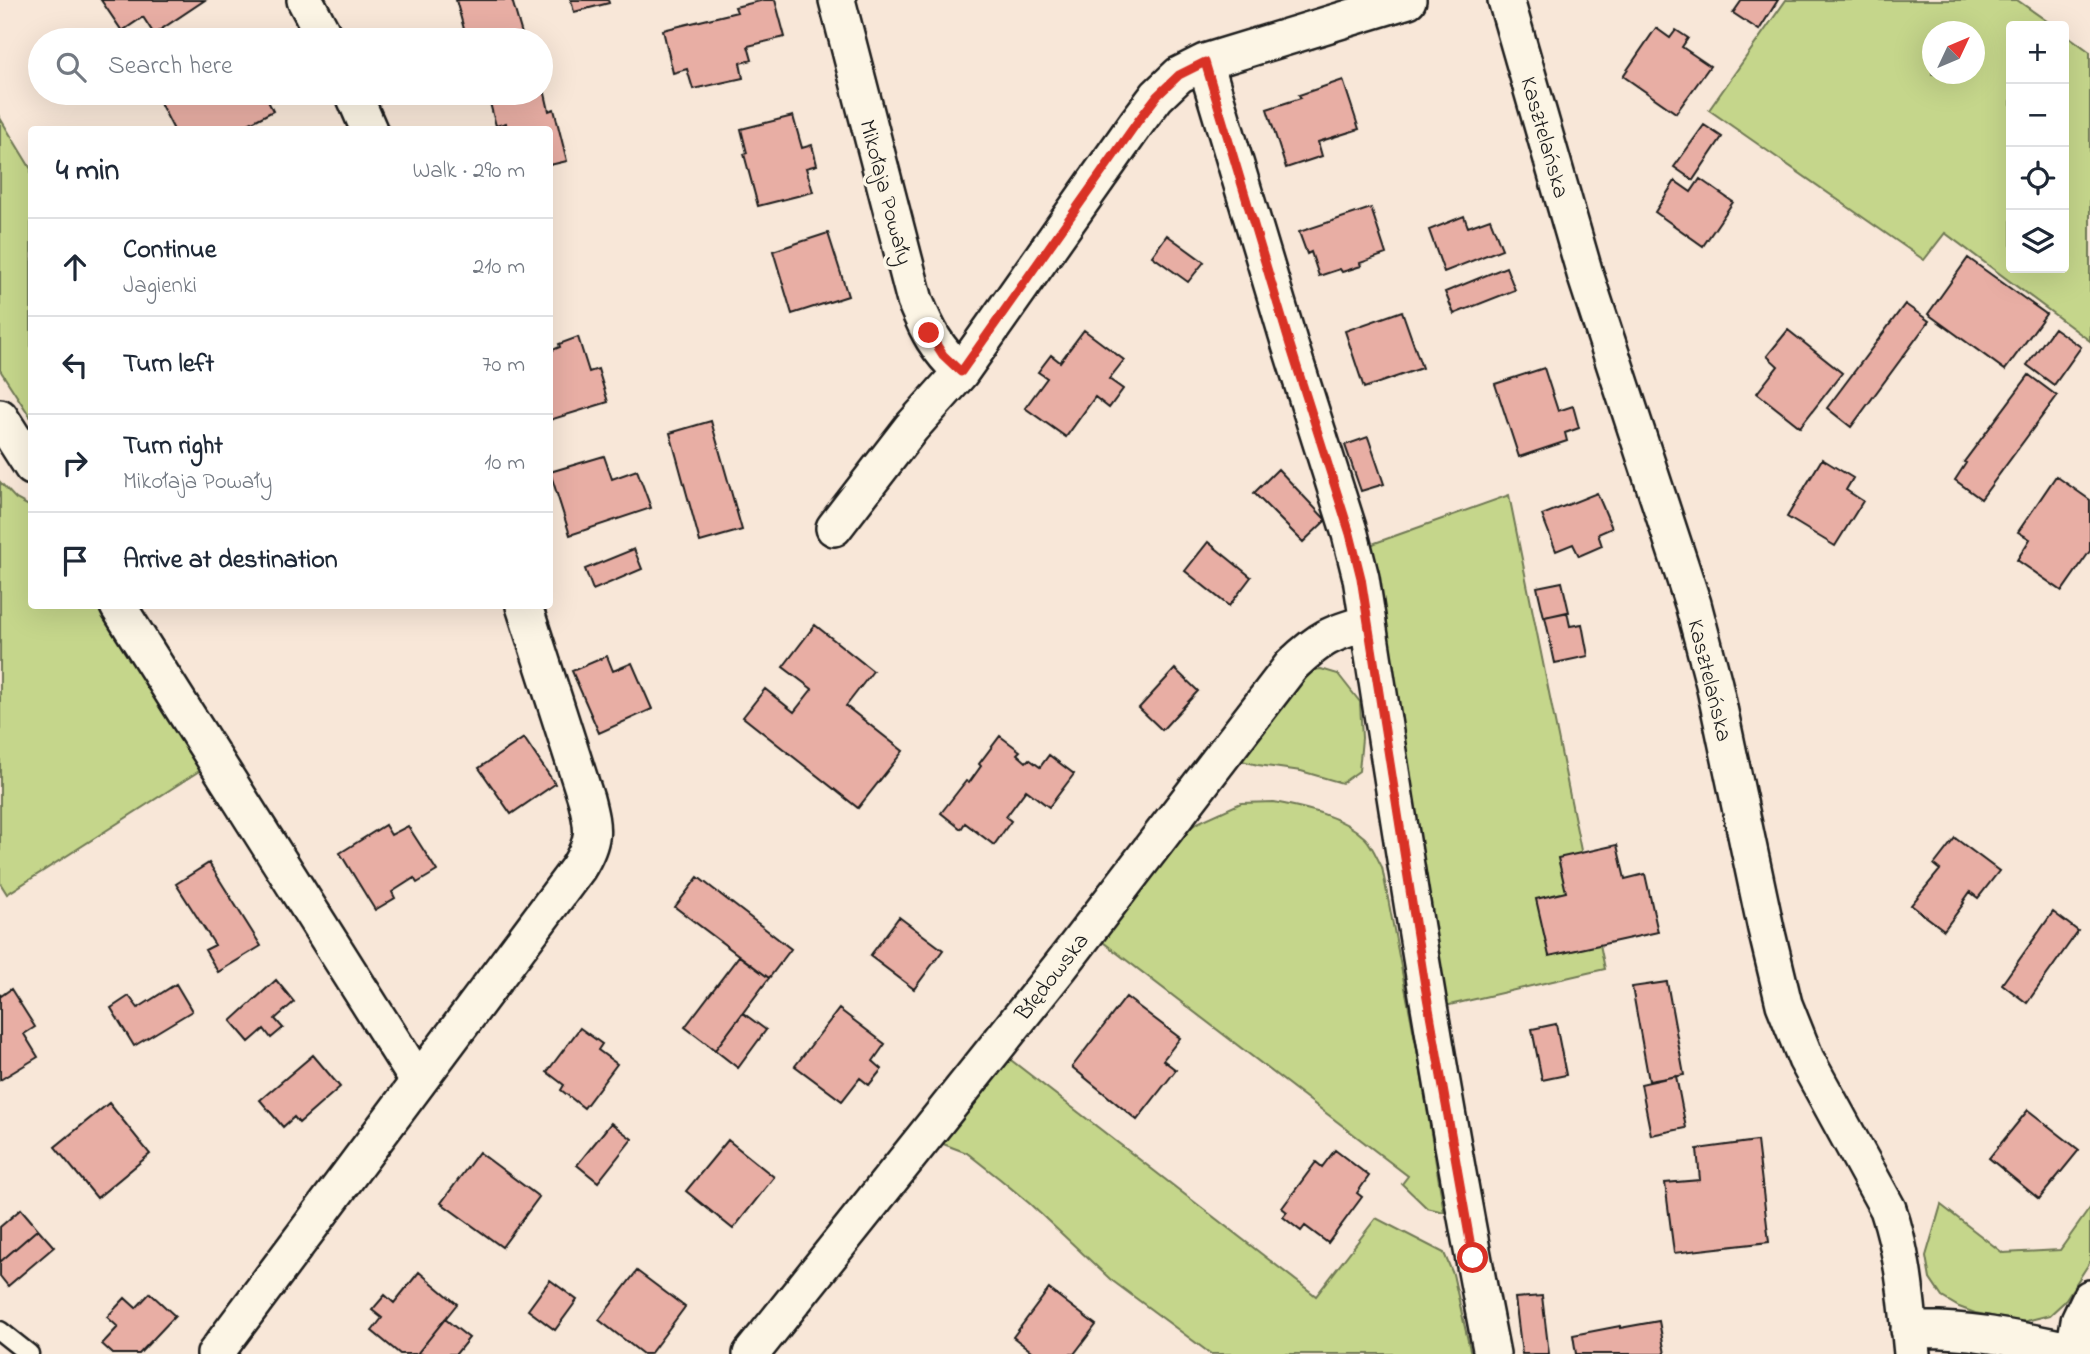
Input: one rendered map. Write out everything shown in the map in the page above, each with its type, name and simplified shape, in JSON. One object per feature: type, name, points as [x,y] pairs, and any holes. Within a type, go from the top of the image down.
[{"type":"street","points":[[305,0],[320,28]]},
{"type":"street","name":"Mikołaja Powały","points":[[837,0],[915,301],[929,333],[943,355],[961,372]]},
{"type":"street","points":[[834,528],[911,428],[961,372],[1144,113],[1179,75],[1205,62],[1408,0]]},
{"type":"street","name":"Kasztelańska","points":[[1507,0],[1586,274],[1693,604],[1714,684],[1784,1004],[1806,1059],[1888,1209],[1902,1259],[1911,1342]]},
{"type":"street","points":[[1205,62],[1350,534],[1361,578],[1425,986],[1492,1354]]},
{"type":"street","points":[[358,105],[367,126]]},
{"type":"street","points":[[0,418],[28,461]]},
{"type":"street","points":[[120,609],[418,1081]]},
{"type":"street","points":[[215,1354],[570,879],[589,849],[592,825],[586,799],[525,609]]},
{"type":"street","name":"Błędowska","points":[[751,1354],[1060,967],[1292,665],[1315,643],[1340,630],[1368,623]]},
{"type":"street","points":[[1911,1342],[1949,1329],[1972,1331],[2081,1353],[2079,1321],[2090,1298]]},
{"type":"lane","points":[[0,1331],[29,1354]]},
{"type":"green space","points":[[1786,0],[2017,0],[2047,21],[2006,21],[2006,273],[2069,273],[2069,37],[2090,52],[2090,341],[1945,233],[1924,260],[1709,110]]},
{"type":"green space","points":[[0,118],[28,164],[28,413],[0,370]]},
{"type":"green space","points":[[0,482],[16,499],[28,505],[28,609],[110,609],[207,766],[7,894],[0,883]]},
{"type":"green space","points":[[1509,495],[1605,969],[1445,1006],[1367,547]]},
{"type":"green space","points":[[1321,669],[1338,674],[1360,702],[1362,738],[1359,771],[1342,783],[1301,771],[1230,758],[1297,672]]},
{"type":"green space","points":[[1274,802],[1334,818],[1355,830],[1368,841],[1382,867],[1420,1066],[1444,1212],[1427,1208],[1402,1184],[1408,1176],[1095,936],[1164,848],[1197,823],[1241,803]]},
{"type":"green space","points":[[1007,1057],[1316,1296],[1376,1218],[1444,1253],[1453,1274],[1471,1354],[1211,1354],[1110,1279],[1030,1204],[967,1153],[938,1142]]},
{"type":"green space","points":[[1941,1205],[2003,1253],[2060,1250],[2090,1208],[2090,1262],[2064,1302],[2050,1315],[2022,1322],[1975,1313],[1959,1307],[1942,1297],[1930,1279],[1926,1256]]},
{"type":"building","points":[[101,0],[205,0],[163,28],[150,28],[143,17],[126,28],[120,28]]},
{"type":"building","points":[[456,0],[512,0],[520,28],[464,28]]},
{"type":"building","points":[[571,0],[608,0],[609,3],[574,12]]},
{"type":"building","points":[[775,0],[785,37],[748,46],[752,60],[740,63],[743,78],[693,89],[687,69],[673,73],[663,30],[737,12],[735,7]]},
{"type":"building","points":[[1742,0],[1778,0],[1759,30],[1733,13]]},
{"type":"building","points":[[1656,28],[1670,38],[1676,30],[1688,38],[1682,47],[1710,66],[1676,113],[1623,76]]},
{"type":"building","points":[[1343,80],[1359,129],[1318,142],[1322,156],[1286,168],[1267,109]]},
{"type":"building","points":[[161,105],[270,105],[273,111],[245,126],[172,126]]},
{"type":"building","points":[[491,105],[548,105],[549,111],[554,109],[567,161],[553,164],[553,126],[506,126],[506,123],[496,126]]},
{"type":"building","points":[[793,116],[802,148],[812,145],[817,165],[806,168],[813,192],[758,206],[744,154],[747,153],[741,129]]},
{"type":"building","points":[[1704,125],[1722,137],[1693,180],[1674,167]]},
{"type":"building","points":[[1700,179],[1733,202],[1703,246],[1655,212],[1675,181],[1691,192]]},
{"type":"building","points":[[1371,208],[1386,254],[1360,263],[1361,266],[1319,276],[1311,252],[1307,254],[1299,232]]},
{"type":"building","points":[[1464,216],[1468,227],[1490,219],[1502,249],[1444,272],[1429,230]]},
{"type":"building","points":[[828,233],[848,296],[792,314],[773,251]]},
{"type":"building","points":[[1167,235],[1204,262],[1188,282],[1152,256]]},
{"type":"building","points":[[1968,258],[2046,314],[2005,370],[1928,314]]},
{"type":"building","points":[[1506,267],[1515,290],[1454,314],[1445,292]]},
{"type":"building","points":[[1905,304],[1929,321],[1851,427],[1827,408]]},
{"type":"building","points":[[1402,311],[1422,368],[1364,388],[1345,331]]},
{"type":"building","points":[[2054,328],[2081,347],[2054,385],[2027,365]]},
{"type":"building","points":[[1084,330],[1124,360],[1109,379],[1123,389],[1109,408],[1095,397],[1066,437],[1025,408],[1047,378],[1038,372],[1051,355],[1060,362]]},
{"type":"building","points":[[1788,330],[1842,373],[1800,427],[1757,393],[1778,366],[1767,356]]},
{"type":"building","points":[[578,337],[589,372],[598,369],[608,402],[553,419],[553,350],[560,347],[559,344]]},
{"type":"building","points":[[1544,368],[1558,411],[1573,406],[1579,428],[1565,433],[1567,441],[1519,457],[1495,384]]},
{"type":"building","points":[[2029,375],[2057,396],[1981,499],[1955,480],[1966,463],[1964,462]]},
{"type":"building","points":[[711,421],[742,530],[700,542],[670,433]]},
{"type":"building","points":[[1368,437],[1384,484],[1361,491],[1345,445]]},
{"type":"building","points":[[604,456],[612,479],[637,470],[651,508],[570,535],[553,481],[553,471]]},
{"type":"building","points":[[1822,459],[1853,478],[1846,490],[1863,501],[1835,546],[1787,517]]},
{"type":"building","points":[[1278,469],[1326,520],[1303,542],[1254,493]]},
{"type":"building","points":[[2056,476],[2090,500],[2090,551],[2062,591],[2017,560],[2030,539],[2018,532]]},
{"type":"building","points":[[1597,493],[1612,528],[1598,534],[1602,546],[1579,556],[1573,544],[1556,551],[1542,515]]},
{"type":"building","points":[[1208,542],[1251,577],[1229,606],[1185,571]]},
{"type":"building","points":[[634,549],[642,569],[593,590],[585,569]]},
{"type":"building","points":[[1562,582],[1569,612],[1544,617],[1537,587]]},
{"type":"building","points":[[1567,612],[1570,626],[1582,624],[1588,656],[1555,663],[1545,617]]},
{"type":"building","points":[[815,625],[873,671],[846,706],[903,751],[858,808],[743,717],[765,689],[794,712],[812,689],[783,667]]},
{"type":"building","points":[[607,656],[613,671],[632,663],[652,709],[599,733],[572,671]]},
{"type":"building","points":[[1175,669],[1198,691],[1162,730],[1139,708]]},
{"type":"building","points":[[1000,736],[1020,751],[1017,754],[1026,762],[1029,759],[1040,767],[1049,755],[1074,774],[1049,807],[1026,790],[1006,817],[1011,821],[994,845],[965,823],[961,829],[941,813],[966,781],[969,783],[981,766],[979,764]]},
{"type":"building","points":[[524,738],[555,784],[511,814],[479,768]]},
{"type":"building","points":[[385,825],[391,835],[408,826],[437,871],[417,883],[414,878],[392,892],[395,898],[375,910],[340,853]]},
{"type":"building","points":[[1955,838],[1999,871],[1978,898],[1970,892],[1944,930],[1911,905],[1940,870],[1934,865]]},
{"type":"building","points":[[1617,845],[1625,879],[1645,874],[1658,932],[1549,956],[1536,899],[1566,892],[1558,858]]},
{"type":"building","points":[[209,863],[261,946],[218,972],[205,950],[215,945],[176,884]]},
{"type":"building","points":[[698,877],[791,949],[769,978],[675,907]]},
{"type":"building","points":[[2053,912],[2078,931],[2027,1003],[2002,984]]},
{"type":"building","points":[[899,917],[943,950],[914,989],[870,956]]},
{"type":"building","points":[[739,956],[769,978],[715,1050],[685,1027]]},
{"type":"building","points":[[276,980],[294,1002],[275,1019],[283,1028],[271,1038],[264,1029],[249,1042],[231,1021]]},
{"type":"building","points":[[1667,982],[1684,1075],[1649,1081],[1632,987]]},
{"type":"building","points":[[176,984],[192,1011],[134,1046],[111,1008],[129,996],[138,1008]]},
{"type":"building","points":[[11,989],[35,1027],[24,1034],[38,1057],[0,1080],[0,994],[1,996]]},
{"type":"building","points":[[1126,997],[1180,1038],[1163,1060],[1176,1070],[1137,1120],[1072,1067]]},
{"type":"building","points":[[839,1009],[885,1044],[873,1061],[882,1069],[869,1085],[860,1078],[842,1101],[795,1066]]},
{"type":"building","points":[[743,1013],[766,1030],[738,1068],[715,1050]]},
{"type":"building","points":[[1556,1024],[1566,1075],[1542,1080],[1532,1029]]},
{"type":"building","points":[[580,1028],[602,1044],[598,1050],[617,1064],[584,1108],[561,1090],[564,1085],[547,1072]]},
{"type":"building","points":[[313,1055],[340,1087],[299,1123],[294,1117],[283,1127],[260,1100]]},
{"type":"building","points":[[1676,1076],[1686,1128],[1651,1135],[1641,1084]]},
{"type":"building","points":[[109,1103],[150,1154],[97,1198],[55,1147]]},
{"type":"building","points":[[2028,1110],[2079,1150],[2039,1199],[1989,1158]]},
{"type":"building","points":[[611,1123],[632,1139],[598,1182],[577,1165]]},
{"type":"building","points":[[728,1140],[774,1177],[733,1229],[686,1191]]},
{"type":"building","points":[[1757,1141],[1769,1242],[1674,1253],[1665,1183],[1700,1180],[1697,1149]]},
{"type":"building","points":[[1335,1150],[1369,1176],[1357,1193],[1362,1197],[1328,1243],[1305,1226],[1301,1231],[1283,1217],[1287,1212],[1282,1208],[1316,1162],[1322,1167]]},
{"type":"building","points":[[479,1152],[539,1197],[502,1247],[441,1203]]},
{"type":"building","points":[[21,1209],[38,1229],[0,1262],[0,1227]]},
{"type":"building","points":[[38,1229],[54,1247],[8,1286],[0,1276],[0,1262]]},
{"type":"building","points":[[637,1271],[685,1307],[650,1354],[643,1354],[599,1320]]},
{"type":"building","points":[[419,1272],[457,1304],[417,1354],[400,1354],[372,1331],[382,1318],[372,1310],[385,1295],[394,1303]]},
{"type":"building","points":[[550,1280],[577,1300],[555,1330],[528,1310]]},
{"type":"building","points":[[1049,1289],[1096,1325],[1074,1354],[1035,1354],[1013,1337]]},
{"type":"building","points":[[150,1293],[175,1316],[139,1354],[113,1354],[102,1344],[118,1327],[107,1317],[125,1298],[136,1308]]},
{"type":"building","points":[[1542,1296],[1549,1354],[1522,1354],[1515,1298]]},
{"type":"building","points":[[445,1319],[469,1338],[456,1354],[417,1354]]},
{"type":"building","points":[[1659,1321],[1665,1354],[1576,1354],[1573,1335]]},
{"type":"route","points":[[929,333],[943,355],[961,372],[1157,96],[1179,75],[1205,62],[1245,200],[1350,534],[1361,578],[1425,986],[1473,1258]]}]
